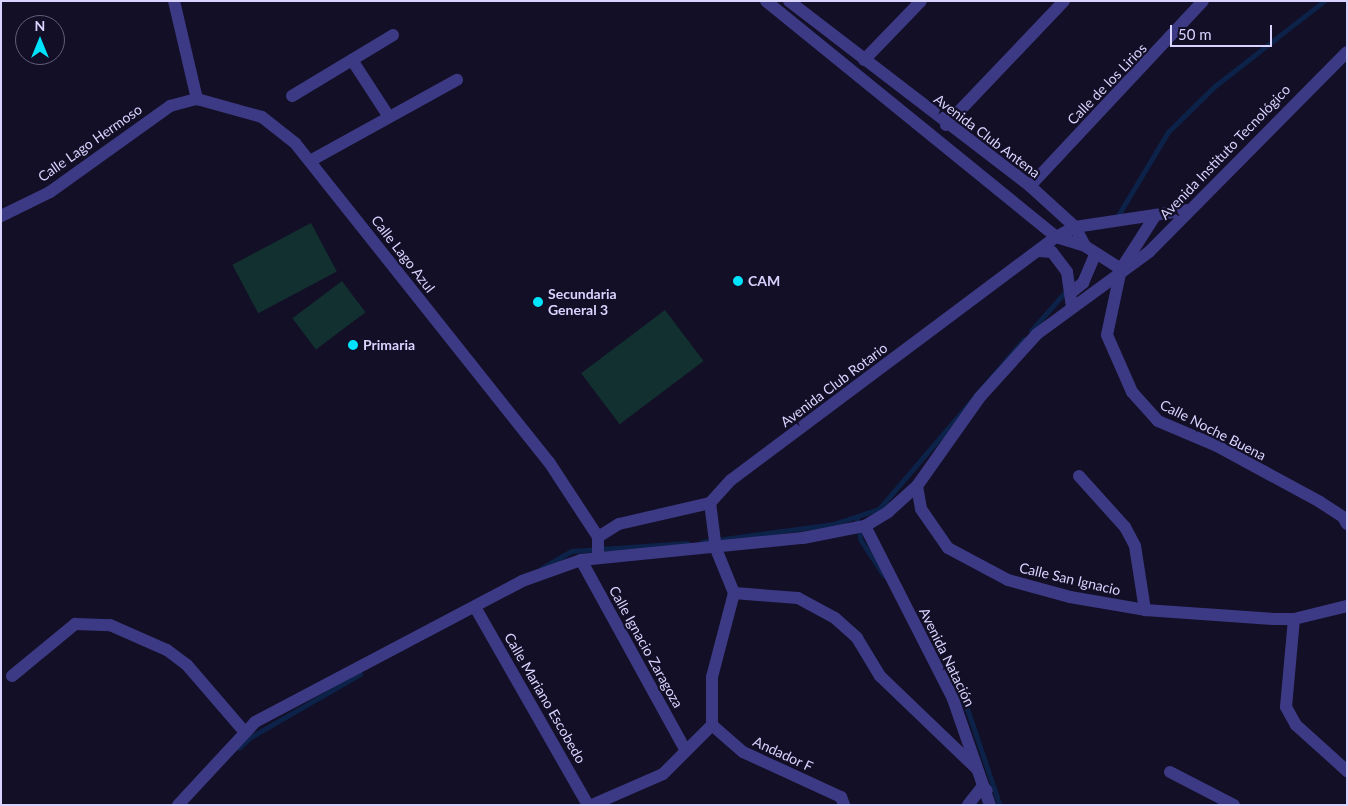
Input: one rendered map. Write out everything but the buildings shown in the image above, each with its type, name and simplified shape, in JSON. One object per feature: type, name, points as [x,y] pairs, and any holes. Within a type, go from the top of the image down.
[{"type":"street","points":[[174,1],[197,99]]},
{"type":"street","points":[[766,1],[1056,237],[1085,246],[1096,255],[1121,269]]},
{"type":"street","name":"Avenida Club Antena","points":[[789,1],[946,124],[1030,186],[1075,227],[1085,246]]},
{"type":"street","points":[[864,60],[921,1]]},
{"type":"street","points":[[946,124],[1064,1]]},
{"type":"street","name":"Calle de los Lirios","points":[[1030,186],[1203,1]]},
{"type":"street","points":[[292,96],[393,35]]},
{"type":"street","name":"Avenida Instituto Tecnológico","points":[[1121,269],[1149,252],[1187,210],[1347,52]]},
{"type":"street","points":[[352,60],[389,117]]},
{"type":"street","points":[[310,161],[456,80]]},
{"type":"street","name":"Calle Lago Azul","points":[[197,99],[262,118],[295,143],[549,462],[598,537]]},
{"type":"street","name":"Calle Lago Hermoso","points":[[1,216],[50,192],[170,106],[197,99]]},
{"type":"street","points":[[1075,227],[1187,210]]},
{"type":"street","points":[[186,801],[243,730],[522,581],[581,560],[716,548],[865,526],[917,486],[1006,365],[1072,306],[1121,269],[1155,216]]},
{"type":"street","name":"Avenida Club Rotario","points":[[710,503],[730,480],[1056,237],[1075,227]]},
{"type":"street","points":[[1038,251],[1052,252],[1058,258],[1073,291],[1072,306]]},
{"type":"street","points":[[1073,291],[1083,283],[1096,255]]},
{"type":"street","name":"Calle Noche Buena","points":[[1121,269],[1107,344],[1146,413],[1217,446],[1346,517]]},
{"type":"street","name":"Calle San Ignacio","points":[[1079,476],[1124,527],[1135,546],[1145,610]]},
{"type":"street","name":"Calle San Ignacio","points":[[917,486],[920,509],[931,527],[948,548],[972,564],[1070,597],[1145,610],[1294,619],[1347,606]]},
{"type":"street","points":[[592,805],[663,774],[685,749],[712,725],[712,676],[734,593],[716,548],[710,503],[619,524],[598,537],[598,558]]},
{"type":"street","name":"Avenida Natación","points":[[865,526],[953,699],[990,805]]},
{"type":"street","name":"Calle Ignacio Zaragoza","points":[[581,560],[685,749]]},
{"type":"street","points":[[734,593],[798,598],[835,618],[857,638],[880,676],[977,769]]},
{"type":"street","name":"Calle Mariano Escobedo","points":[[475,607],[588,805]]},
{"type":"street","points":[[1294,619],[1286,707],[1296,725],[1347,771]]},
{"type":"street","points":[[12,676],[75,624],[110,625],[160,646],[187,665],[243,730]]},
{"type":"street","name":"Andador F","points":[[712,725],[743,752],[841,797],[844,805]]},
{"type":"street","points":[[1170,772],[1234,805]]},
{"type":"street","points":[[968,805],[983,786],[997,805]]},
{"type":"green space","points":[[311,223],[337,272],[258,313],[232,265]]},
{"type":"green space","points":[[342,281],[365,312],[316,349],[292,318]]},
{"type":"green space","points":[[665,310],[704,361],[620,424],[581,373]]},
{"type":"waterway","points":[[1116,219],[1168,132],[1215,86],[1324,1]]},
{"type":"waterway","points":[[1031,331],[1067,290]]},
{"type":"waterway","points":[[702,542],[834,524],[879,509],[1024,339]]},
{"type":"waterway","points":[[857,517],[861,540],[884,575]]},
{"type":"waterway","points":[[542,568],[571,551],[687,543]]},
{"type":"waterway","points":[[239,748],[251,737],[360,674]]},
{"type":"waterway","points":[[954,688],[968,710],[1000,805]]},
{"type":"place","name":"CAM","points":[[738,281]]},
{"type":"place","name":"Secundaria General 3","points":[[538,302]]},
{"type":"place","name":"Primaria","points":[[353,345]]}]
